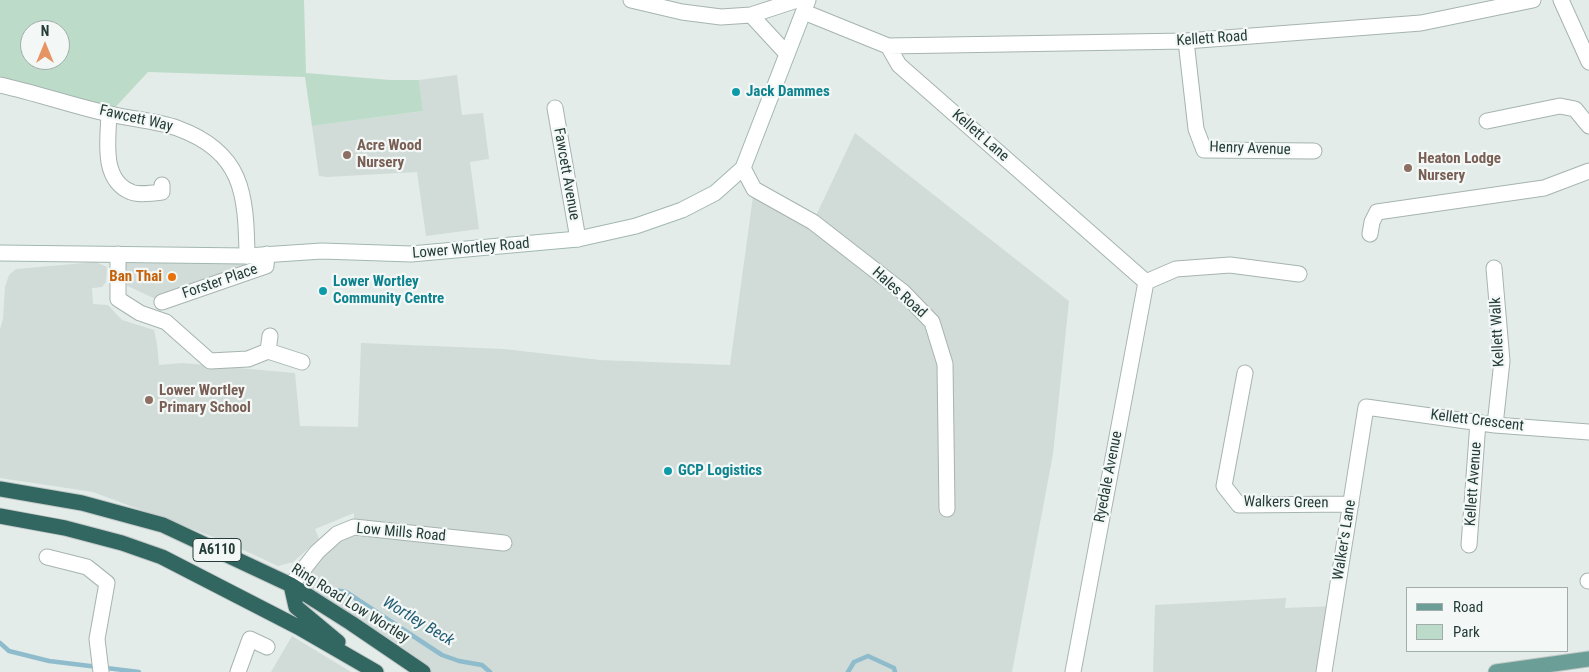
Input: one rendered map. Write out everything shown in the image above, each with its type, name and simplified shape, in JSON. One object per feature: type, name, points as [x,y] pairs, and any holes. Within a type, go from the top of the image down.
[{"type":"highway","name":"Ring Road Low Wortley","points":[[0,489],[82,503],[163,524],[291,585],[423,672]]},
{"type":"highway","name":"A6110","points":[[0,516],[65,528],[122,543],[162,557],[298,627],[375,671]]},
{"type":"highway","points":[[291,585],[296,608],[375,671]]},
{"type":"main road","points":[[1496,672],[1589,659]]},
{"type":"street","points":[[631,0],[682,12],[721,17],[751,14],[803,4],[888,46]]},
{"type":"street","name":"Kellett Road","points":[[888,46],[1186,41],[1421,23],[1532,0]]},
{"type":"street","points":[[1561,0],[1589,62]]},
{"type":"street","name":"Lower Wortley Road","points":[[0,253],[247,256],[322,252],[411,254],[578,239],[636,226],[682,210],[715,193],[743,168],[787,54],[803,4]]},
{"type":"street","points":[[751,14],[787,54]]},
{"type":"street","name":"Henry Avenue","points":[[1186,41],[1196,129],[1204,150],[1314,151]]},
{"type":"street","name":"Kellett Lane","points":[[888,46],[899,65],[1146,282]]},
{"type":"street","name":"Fawcett Way","points":[[0,84],[109,114],[176,128],[208,143],[226,159],[240,185],[246,217],[247,256]]},
{"type":"street","points":[[1487,121],[1560,106],[1575,109],[1589,126]]},
{"type":"street","name":"Fawcett Avenue","points":[[555,108],[578,239]]},
{"type":"street","points":[[109,114],[108,159],[114,180],[132,193],[162,192],[162,185]]},
{"type":"street","name":"Hales Road","points":[[743,168],[754,189],[813,222],[903,292],[932,322],[945,364],[947,509]]},
{"type":"street","points":[[1370,234],[1372,222],[1377,212],[1406,206],[1544,188],[1589,171]]},
{"type":"street","points":[[118,254],[118,299],[140,313],[166,322],[210,361],[248,359],[268,352],[302,362]]},
{"type":"street","name":"Forster Place","points":[[162,302],[266,266],[267,254]]},
{"type":"street","points":[[1146,282],[1176,269],[1230,265],[1299,274]]},
{"type":"street","name":"Kellett Walk","points":[[1494,268],[1502,361],[1495,425]]},
{"type":"street","name":"Ryedale Avenue","points":[[1073,672],[1146,282]]},
{"type":"street","points":[[268,352],[270,336]]},
{"type":"street","name":"Walkers Green","points":[[1245,373],[1224,486],[1239,505],[1351,504]]},
{"type":"street","name":"Kellett Crescent","points":[[1366,407],[1495,425],[1589,432]]},
{"type":"street","name":"Walker's Lane","points":[[1324,672],[1366,407]]},
{"type":"street","name":"Kellett Avenue","points":[[1470,545],[1478,422]]},
{"type":"street","name":"Low Mills Road","points":[[291,585],[317,552],[337,534],[354,527],[504,543]]},
{"type":"street","points":[[47,557],[87,567],[107,583],[97,639],[101,672]]},
{"type":"street","points":[[238,672],[244,637],[267,647]]},
{"type":"shaded area","points":[[457,75],[462,115],[483,113],[489,159],[470,162],[479,229],[426,236],[417,172],[319,176],[312,126],[423,111],[419,80]]},
{"type":"shaded area","points":[[855,133],[1069,301],[1053,454],[1012,672],[421,672],[291,585],[354,527],[354,513],[315,529],[319,539],[293,562],[278,566],[224,541],[93,492],[0,478],[0,329],[3,319],[5,287],[9,275],[16,269],[96,262],[107,267],[106,282],[102,287],[92,288],[93,304],[108,305],[122,320],[154,330],[159,365],[182,363],[295,373],[300,426],[358,427],[361,343],[504,349],[600,360],[730,365],[754,189],[813,222]]},
{"type":"shaded area","points":[[118,254],[247,256],[266,266],[162,302],[117,281]]},
{"type":"shaded area","points":[[1286,598],[1285,608],[1335,606],[1324,672],[1153,672],[1155,605]]},
{"type":"shaded area","points":[[292,636],[351,672],[271,672]]},
{"type":"green space","points":[[0,0],[304,0],[306,73],[390,80],[419,80],[423,111],[312,126],[305,77],[148,72],[109,114],[0,85]]},
{"type":"waterway","name":"Wortley Beck","points":[[335,590],[346,592],[442,655],[459,661],[482,665],[490,672]]},
{"type":"waterway","name":"Wortley Beck","points":[[0,643],[9,651],[49,661],[139,672]]},
{"type":"waterway","name":"Wortley Beck","points":[[848,672],[854,662],[868,656],[894,668],[895,672]]},
{"type":"place","name":"Jack Dammes","points":[[736,92]]},
{"type":"place","name":"Acre Wood Nursery","points":[[347,155]]},
{"type":"place","name":"Heaton Lodge Nursery","points":[[1408,168]]},
{"type":"place","name":"Ban Thai","points":[[172,277]]},
{"type":"place","name":"Lower Wortley Community Centre","points":[[323,291]]},
{"type":"place","name":"Lower Wortley Primary School","points":[[149,400]]},
{"type":"place","name":"GCP Logistics","points":[[668,471]]}]
